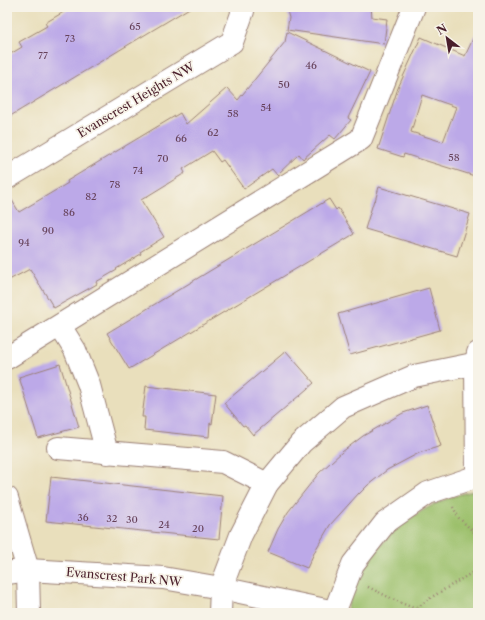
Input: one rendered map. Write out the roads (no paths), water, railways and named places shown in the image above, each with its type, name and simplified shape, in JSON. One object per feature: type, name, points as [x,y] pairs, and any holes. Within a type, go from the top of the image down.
[{"type":"street","name":"Evanscrest Heights NW","points":[[7,178],[232,42],[243,11],[241,7]]},
{"type":"street","points":[[7,358],[361,139],[414,7]]},
{"type":"street","points":[[60,326],[75,350],[89,384],[107,453]]},
{"type":"street","points":[[220,613],[221,588],[241,535],[266,484],[301,443],[343,407],[414,376],[477,360],[477,476],[428,493],[385,523],[354,564],[334,613]]},
{"type":"street","points":[[58,448],[223,462],[266,484]]},
{"type":"street","points":[[7,498],[28,570],[29,613]]},
{"type":"street","name":"Evanscrest Park NW","points":[[7,573],[28,570],[163,578],[221,588],[334,613]]}]
